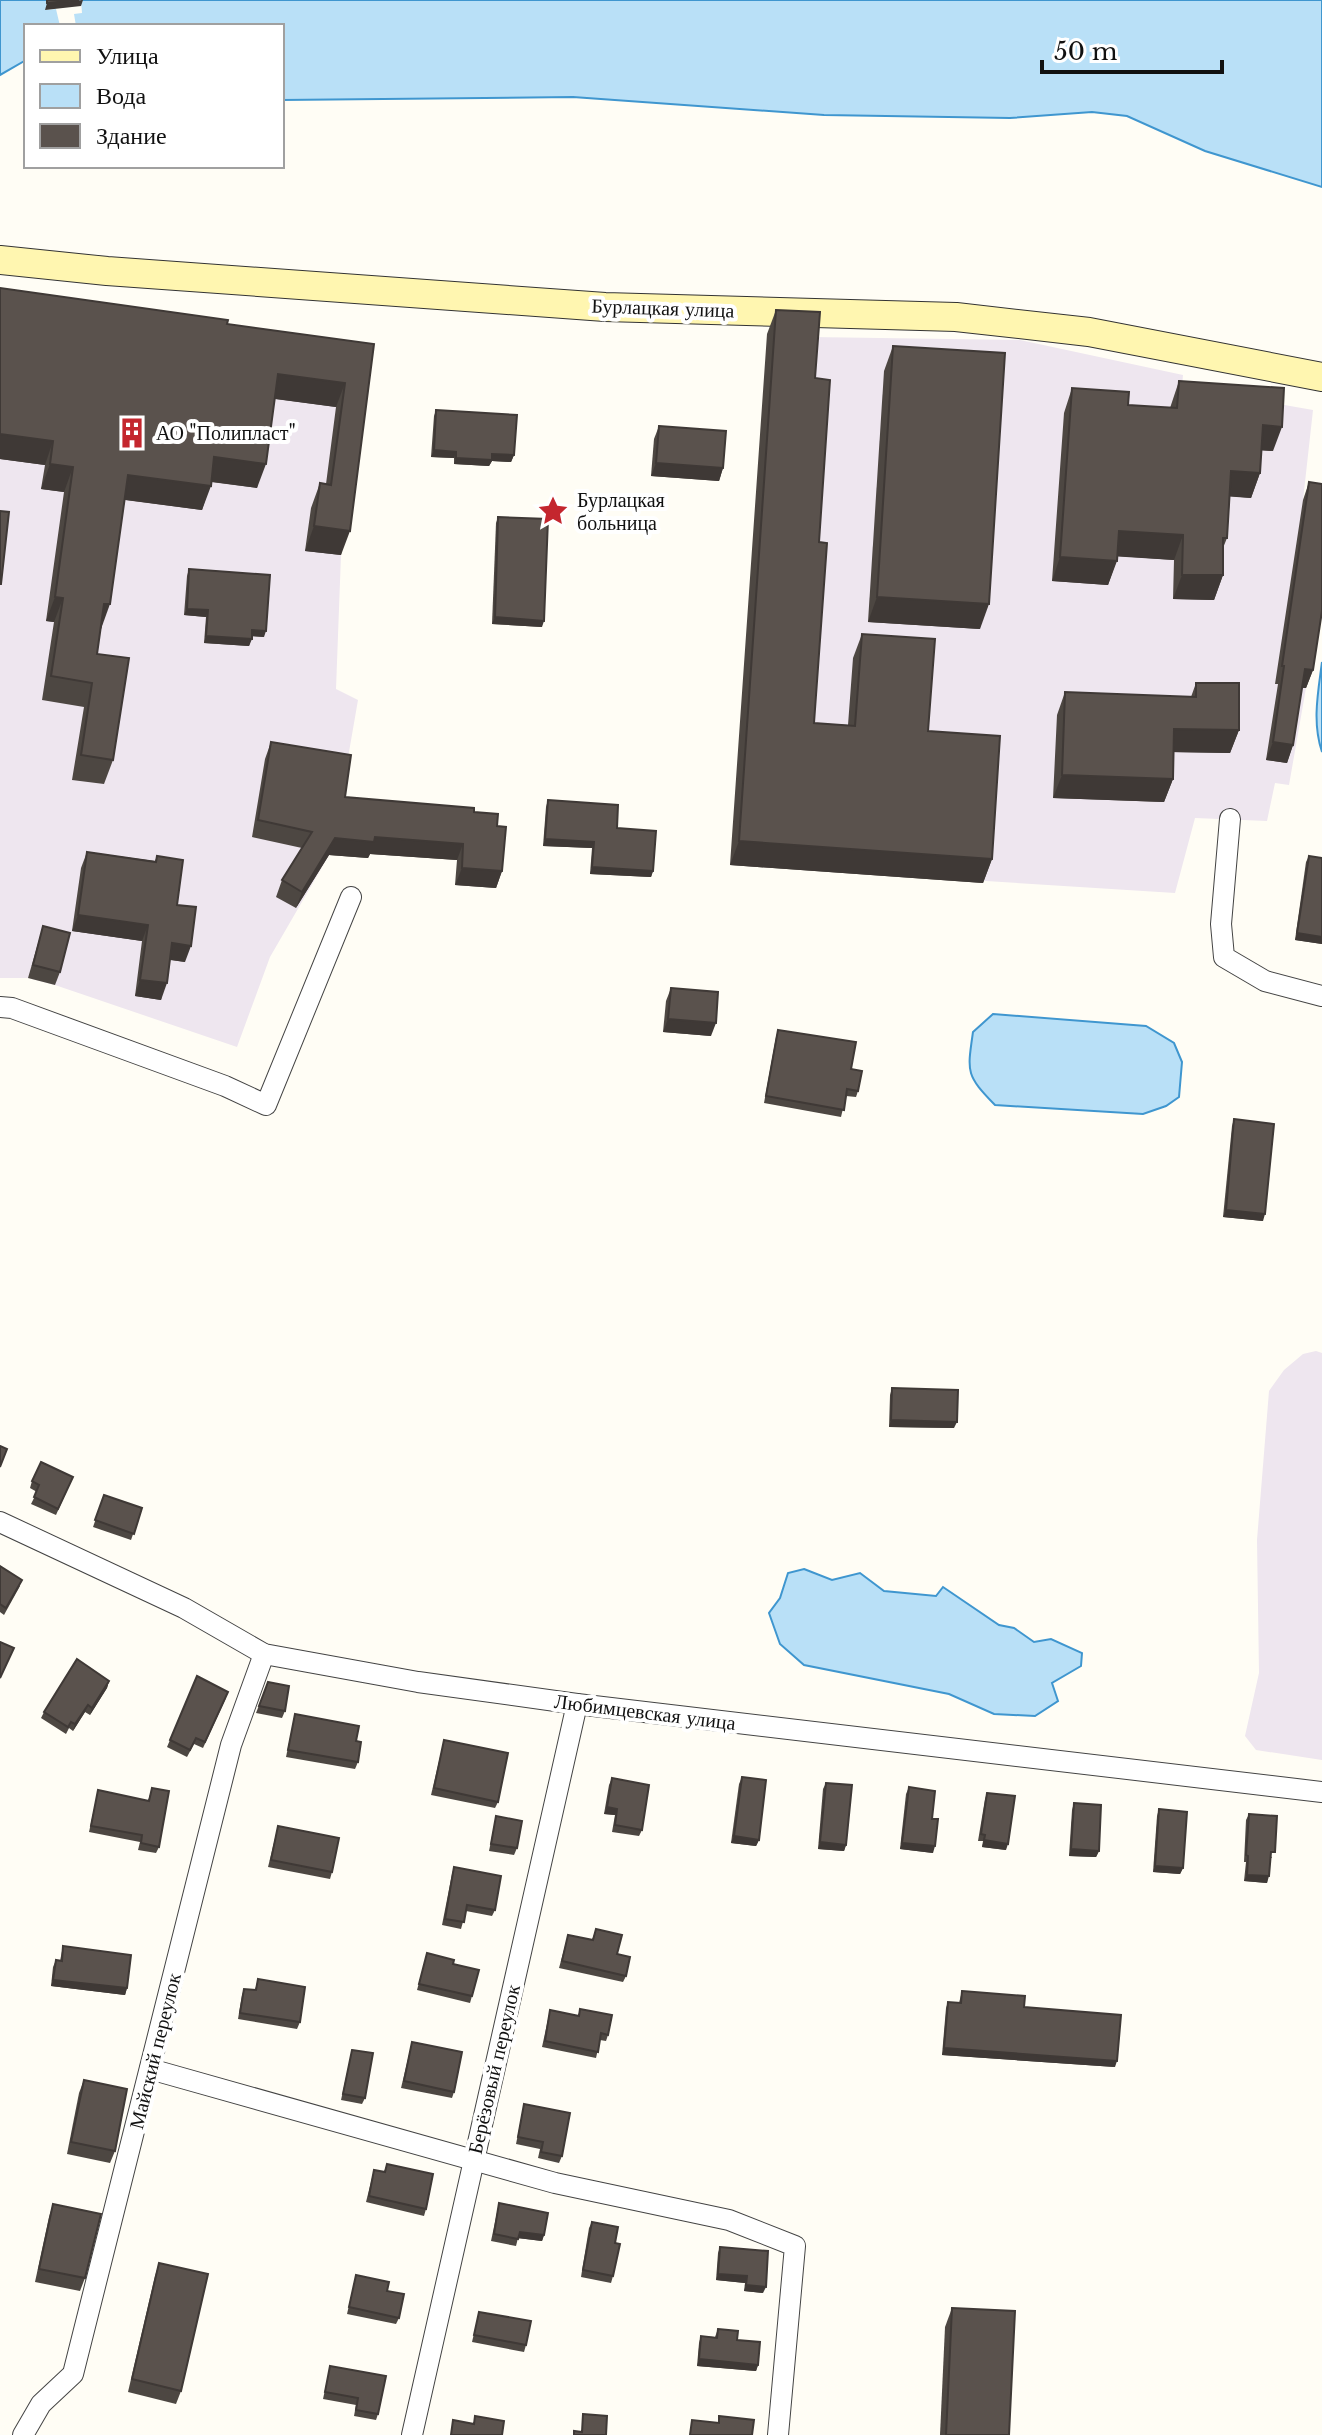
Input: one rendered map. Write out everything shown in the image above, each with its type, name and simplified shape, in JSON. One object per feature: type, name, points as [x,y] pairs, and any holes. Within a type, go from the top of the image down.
[{"type":"main road","name":"Бурлацкая улица","points":[[0,260],[107,271],[605,307],[981,319],[1089,332],[1322,377]]},
{"type":"street","points":[[1230,819],[1221,924],[1224,957],[1265,981],[1322,996]]},
{"type":"street","points":[[0,1007],[12,1008],[225,1086],[266,1105],[351,897]]},
{"type":"street","name":"Любимцевская улица","points":[[0,1522],[184,1608],[264,1654],[418,1682],[577,1704],[1322,1792]]},
{"type":"street","name":"Майский переулок","points":[[23,2435],[41,2404],[73,2374],[231,1745],[264,1654]]},
{"type":"street","name":"Берёзовый переулок","points":[[412,2435],[577,1704]]},
{"type":"street","points":[[150,2069],[555,2183],[729,2220],[795,2246],[778,2435]]},
{"type":"shaded area","points":[[0,314],[365,368],[341,555],[336,689],[358,700],[332,850],[270,957],[237,1047],[55,985],[28,978],[0,978]]},
{"type":"shaded area","points":[[811,337],[1020,340],[1183,375],[1182,387],[1313,410],[1303,500],[1306,688],[1289,785],[1275,783],[1267,821],[1195,818],[1175,893],[730,865]]},
{"type":"shaded area","points":[[1322,1353],[1322,1760],[1256,1750],[1245,1736],[1259,1673],[1257,1540],[1269,1391],[1284,1370],[1303,1354]]},
{"type":"water","points":[[0,0],[1322,0],[1322,187],[1205,151],[1127,116],[1092,112],[1010,118],[824,115],[573,97],[284,100],[284,24],[24,24],[24,61],[0,75]]},
{"type":"water","points":[[1322,662],[1322,752],[1317,719]]},
{"type":"water","points":[[993,1014],[1146,1026],[1174,1043],[1182,1062],[1179,1097],[1166,1106],[1143,1114],[995,1105],[978,1087],[970,1065],[973,1032]]},
{"type":"water","points":[[804,1569],[832,1580],[860,1573],[884,1591],[936,1596],[943,1587],[999,1625],[1014,1628],[1034,1642],[1051,1639],[1082,1653],[1081,1666],[1052,1683],[1058,1701],[1035,1716],[994,1714],[949,1694],[804,1665],[780,1644],[769,1613],[780,1598],[788,1573]]},
{"type":"pier","points":[[81,0],[82,13],[74,14],[76,24],[60,24],[56,9],[45,10]]},
{"type":"building","points":[[47,0],[79,0],[47,3]]},
{"type":"building","name":"АО \"Полипласт\"","points":[[0,288],[374,344],[350,531],[314,526],[320,483],[331,485],[345,383],[278,374],[266,464],[214,457],[211,486],[128,475],[110,604],[104,604],[97,654],[129,658],[113,760],[81,755],[92,683],[51,676],[63,598],[55,597],[73,467],[50,464],[53,441],[0,434]]},
{"type":"building","points":[[776,310],[820,312],[815,378],[830,380],[819,542],[827,543],[814,723],[855,726],[862,634],[935,639],[928,731],[1000,736],[992,859],[739,841]]},
{"type":"building","points":[[893,346],[1005,353],[989,604],[877,597]]},
{"type":"building","points":[[1179,381],[1284,388],[1282,427],[1263,425],[1260,473],[1231,471],[1227,538],[1223,538],[1223,575],[1182,575],[1183,535],[1119,531],[1117,561],[1060,557],[1072,388],[1129,392],[1128,405],[1177,408]]},
{"type":"building","points":[[436,410],[517,415],[514,455],[492,454],[492,460],[456,458],[456,452],[434,450]]},
{"type":"building","points":[[659,426],[726,431],[723,468],[656,463]]},
{"type":"building","points":[[1309,482],[1322,484],[1322,611],[1313,670],[1305,669],[1293,745],[1273,742]]},
{"type":"building","points":[[0,511],[9,512],[1,584],[0,584]]},
{"type":"building","points":[[498,517],[548,519],[544,621],[495,617]]},
{"type":"building","points":[[189,569],[270,575],[266,631],[252,630],[252,639],[206,636],[208,610],[187,609]]},
{"type":"building","points":[[1196,683],[1239,683],[1239,730],[1174,729],[1173,779],[1062,775],[1065,692],[1196,697]]},
{"type":"building","points":[[271,742],[351,755],[345,797],[474,808],[474,812],[498,814],[497,826],[506,827],[502,871],[462,868],[463,844],[375,837],[374,842],[335,838],[302,892],[282,880],[312,832],[258,820]]},
{"type":"building","points":[[548,800],[618,805],[617,828],[656,831],[653,871],[592,867],[594,842],[545,839]]},
{"type":"building","points":[[87,852],[156,862],[157,856],[183,860],[177,905],[196,907],[191,946],[172,943],[167,983],[140,980],[148,925],[78,915]]},
{"type":"building","points":[[1309,856],[1322,858],[1322,937],[1297,933]]},
{"type":"building","points":[[43,926],[70,933],[60,972],[33,965]]},
{"type":"building","points":[[671,988],[718,992],[716,1023],[668,1019]]},
{"type":"building","points":[[778,1030],[856,1042],[851,1069],[862,1071],[858,1091],[847,1089],[844,1110],[766,1096]]},
{"type":"building","points":[[1234,1119],[1274,1124],[1265,1214],[1226,1210]]},
{"type":"building","points":[[892,1388],[958,1390],[957,1422],[891,1420]]},
{"type":"building","points":[[0,1446],[7,1449],[0,1467]]},
{"type":"building","points":[[41,1462],[73,1477],[58,1509],[34,1497],[39,1485],[32,1481]]},
{"type":"building","points":[[104,1495],[142,1508],[134,1534],[95,1520]]},
{"type":"building","points":[[0,1566],[22,1580],[6,1608],[0,1604]]},
{"type":"building","points":[[0,1642],[14,1648],[0,1678]]},
{"type":"building","points":[[77,1659],[109,1681],[92,1708],[88,1705],[75,1724],[71,1722],[68,1727],[44,1712]]},
{"type":"building","points":[[197,1676],[228,1692],[205,1742],[196,1738],[190,1750],[170,1740]]},
{"type":"building","points":[[268,1682],[289,1686],[285,1711],[259,1706]]},
{"type":"building","points":[[295,1714],[359,1726],[356,1741],[361,1742],[358,1762],[288,1750]]},
{"type":"building","points":[[444,1740],[508,1753],[498,1802],[434,1788]]},
{"type":"building","points":[[742,1777],[766,1780],[759,1840],[734,1836]]},
{"type":"building","points":[[612,1778],[649,1785],[642,1830],[615,1825],[617,1809],[607,1807]]},
{"type":"building","points":[[826,1783],[852,1785],[846,1845],[820,1842]]},
{"type":"building","points":[[909,1787],[935,1791],[932,1819],[938,1819],[935,1846],[902,1843]]},
{"type":"building","points":[[152,1788],[169,1791],[159,1847],[141,1843],[142,1835],[91,1826],[98,1790],[149,1801]]},
{"type":"building","points":[[987,1793],[1015,1796],[1008,1844],[984,1840],[985,1835],[981,1834]]},
{"type":"building","points":[[1074,1803],[1101,1805],[1099,1851],[1071,1849]]},
{"type":"building","points":[[1159,1809],[1187,1812],[1183,1868],[1155,1866]]},
{"type":"building","points":[[1249,1814],[1277,1816],[1275,1852],[1271,1852],[1269,1876],[1247,1875]]},
{"type":"building","points":[[496,1816],[522,1821],[517,1848],[491,1844]]},
{"type":"building","points":[[278,1826],[339,1838],[332,1872],[271,1860]]},
{"type":"building","points":[[454,1867],[501,1876],[495,1910],[467,1905],[464,1922],[445,1919]]},
{"type":"building","points":[[596,1929],[622,1935],[617,1954],[630,1957],[626,1976],[562,1961],[568,1935],[593,1940]]},
{"type":"building","points":[[63,1946],[131,1955],[127,1988],[53,1980],[56,1960],[62,1961]]},
{"type":"building","points":[[427,1953],[479,1970],[472,1996],[419,1984]]},
{"type":"building","points":[[258,1979],[305,1987],[300,2022],[240,2013],[244,1989],[256,1990]]},
{"type":"building","points":[[962,1991],[1025,1996],[1024,2007],[1121,2015],[1117,2061],[944,2048],[948,2002],[961,2003]]},
{"type":"building","points":[[580,2009],[612,2015],[608,2035],[601,2033],[598,2052],[545,2041],[550,2010],[579,2016]]},
{"type":"building","points":[[412,2042],[462,2052],[454,2092],[404,2081]]},
{"type":"building","points":[[352,2050],[373,2053],[365,2098],[343,2094]]},
{"type":"building","points":[[84,2080],[127,2089],[115,2151],[71,2142]]},
{"type":"building","points":[[524,2104],[570,2113],[562,2156],[541,2152],[543,2142],[518,2137]]},
{"type":"building","points":[[387,2164],[433,2174],[426,2209],[369,2196],[374,2170],[385,2172]]},
{"type":"building","points":[[499,2203],[548,2213],[544,2235],[520,2232],[518,2239],[494,2234]]},
{"type":"building","points":[[53,2204],[101,2214],[85,2278],[39,2269]]},
{"type":"building","points":[[592,2222],[618,2227],[615,2243],[620,2244],[613,2276],[583,2270]]},
{"type":"building","points":[[720,2247],[768,2251],[766,2287],[746,2285],[747,2276],[718,2274]]},
{"type":"building","points":[[159,2263],[208,2274],[181,2391],[132,2379]]},
{"type":"building","points":[[356,2275],[389,2282],[387,2291],[404,2294],[399,2318],[349,2307]]},
{"type":"building","points":[[952,2308],[1015,2311],[1009,2435],[946,2435]]},
{"type":"building","points":[[479,2312],[531,2321],[526,2345],[474,2335]]},
{"type":"building","points":[[718,2329],[738,2331],[737,2340],[760,2342],[758,2365],[699,2359],[701,2336],[717,2338]]},
{"type":"building","points":[[330,2366],[386,2376],[378,2414],[356,2410],[358,2398],[325,2392]]},
{"type":"building","points":[[583,2414],[607,2416],[606,2435],[574,2435],[574,2431],[582,2432]]},
{"type":"building","points":[[475,2416],[504,2421],[502,2435],[451,2435],[453,2420],[474,2424]]},
{"type":"building","points":[[719,2416],[754,2420],[752,2435],[690,2435],[692,2420],[719,2423]]},
{"type":"place","name":"АО \"Полипласт\"","points":[[132,433]]},
{"type":"place","name":"Бурлацкая больница","points":[[553,511]]}]
